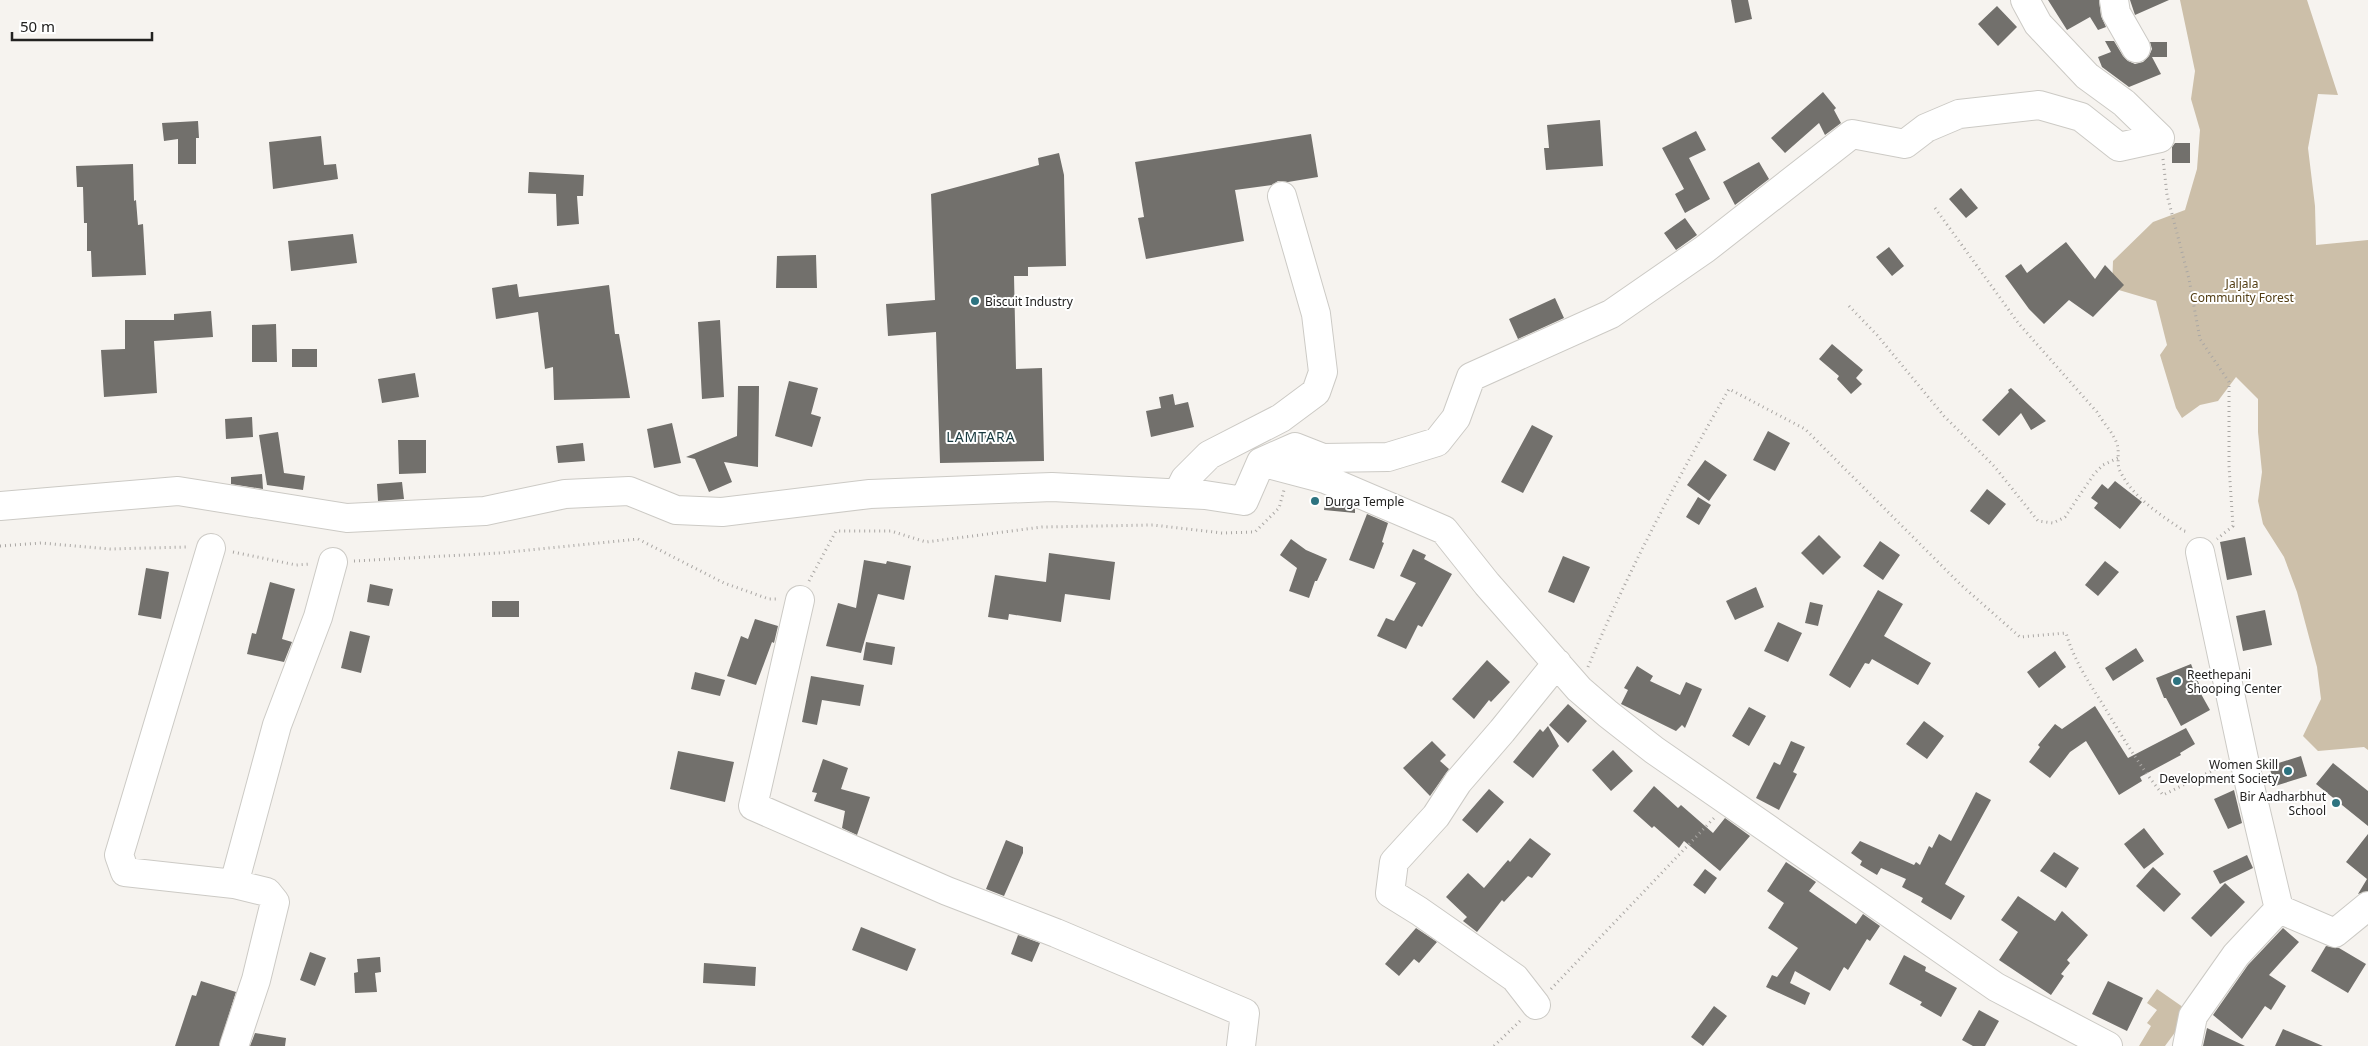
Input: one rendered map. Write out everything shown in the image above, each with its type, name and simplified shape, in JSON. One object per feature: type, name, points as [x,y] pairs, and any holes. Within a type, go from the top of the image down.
[{"type":"street","points":[[2025,0],[2038,24],[2087,76],[2124,103],[2160,138]]},
{"type":"street","points":[[2114,0],[2116,13],[2136,48]]},
{"type":"street","points":[[0,506],[178,491],[347,518],[485,511],[565,494],[629,491],[676,510],[722,512],[870,494],[1052,487],[1178,493],[1244,501],[1261,462],[1296,447],[1323,458],[1388,457],[1437,442],[1456,418],[1471,377],[1611,314],[1705,249],[1852,134],[1905,144],[1926,128],[1959,114],[2039,105],[2081,117],[2119,147],[2160,138]]},
{"type":"street","points":[[1178,493],[1185,478],[1209,455],[1281,418],[1316,392],[1323,372],[1316,314],[1282,196]]},
{"type":"street","points":[[1261,462],[1325,479],[1444,530],[1487,584],[1580,689],[1646,744],[1996,987],[2108,1046]]},
{"type":"street","points":[[2201,540],[2243,756],[2279,909]]},
{"type":"street","points":[[210,548],[119,855],[124,872],[234,884],[267,892],[275,902],[256,980],[234,1046]]},
{"type":"street","points":[[234,884],[276,725],[318,617],[333,562]]},
{"type":"street","points":[[800,600],[753,806],[947,891],[1056,933],[1245,1013],[1240,1046]]},
{"type":"street","points":[[1536,1005],[1515,978],[1390,893],[1394,862],[1436,816],[1458,782],[1557,663]]},
{"type":"street","points":[[2279,909],[2335,933],[2368,906]]},
{"type":"street","points":[[2187,1046],[2193,1016],[2236,955],[2279,909]]},
{"type":"path","points":[[1935,208],[2019,324],[2097,412],[2114,437],[2119,458],[2119,468],[2141,498],[2184,531],[2201,540],[2216,540],[2233,526],[2229,466],[2229,382],[2200,339],[2188,279],[2167,195],[2160,138]]},
{"type":"path","points":[[1849,306],[1944,416],[1994,466],[2038,521],[2053,523],[2065,517],[2094,474],[2103,465],[2119,458]]},
{"type":"path","points":[[1580,689],[1602,634],[1641,550],[1681,472],[1729,389],[1805,429],[1960,584],[2020,637],[2066,633],[2072,654],[2142,770],[2163,795],[2243,756]]},
{"type":"path","points":[[0,546],[41,543],[110,548],[210,548],[296,564],[500,553],[638,540],[724,582],[769,599],[800,600],[836,532],[890,530],[926,542],[1042,527],[1153,525],[1222,533],[1255,532],[1279,508],[1289,470]]},
{"type":"path","points":[[1494,1046],[1536,1005],[1729,802]]},
{"type":"green space","name":"Jaljala Community Forest","points":[[2180,0],[2307,0],[2338,95],[2318,94],[2308,148],[2315,206],[2316,245],[2368,240],[2368,750],[2364,747],[2318,751],[2303,736],[2321,699],[2317,667],[2297,592],[2284,557],[2263,524],[2258,501],[2262,472],[2258,432],[2258,399],[2236,377],[2218,401],[2200,405],[2182,418],[2176,408],[2160,355],[2167,345],[2156,301],[2112,288],[2113,261],[2153,222],[2185,210],[2197,169],[2200,130],[2191,99],[2195,71]]},
{"type":"green space","points":[[2157,989],[2190,1012],[2165,1046],[2139,1046],[2151,1026],[2147,1023],[2157,1010],[2147,1003]]},
{"type":"building","points":[[1731,0],[1748,0],[1752,19],[1735,23]]},
{"type":"building","points":[[2048,0],[2099,0],[2101,16],[2106,27],[2098,30],[2090,17],[2067,30]]},
{"type":"building","points":[[2130,0],[2169,0],[2135,15]]},
{"type":"building","points":[[1997,6],[2017,27],[1998,46],[1978,24]]},
{"type":"building","points":[[2105,41],[2114,41],[2123,56],[2135,64],[2143,62],[2149,56],[2152,49],[2150,42],[2167,42],[2167,57],[2152,57],[2161,74],[2129,87],[2102,67],[2098,57],[2111,52]]},
{"type":"building","points":[[1823,92],[1836,108],[1834,110],[1841,123],[1825,135],[1819,123],[1785,153],[1771,138]]},
{"type":"building","points":[[1600,120],[1603,166],[1546,170],[1544,148],[1549,148],[1547,125]]},
{"type":"building","points":[[198,121],[199,138],[196,138],[196,164],[178,164],[178,139],[164,141],[162,123]]},
{"type":"building","points":[[1696,131],[1706,150],[1689,158],[1710,199],[1685,213],[1675,194],[1684,189],[1662,148]]},
{"type":"building","points":[[1311,134],[1318,177],[1288,182],[1278,181],[1272,185],[1235,190],[1244,241],[1146,259],[1138,218],[1144,217],[1135,162]]},
{"type":"building","points":[[321,136],[324,165],[336,164],[338,179],[273,189],[269,142]]},
{"type":"building","points":[[2175,143],[2190,143],[2190,163],[2172,163],[2172,147]]},
{"type":"building","name":"Biscuit Industry","points":[[1059,153],[1064,175],[1066,266],[1028,267],[1028,276],[1014,276],[1016,369],[1042,368],[1044,461],[940,463],[936,332],[888,336],[886,304],[935,300],[931,194],[1039,165],[1038,158]]},
{"type":"building","points":[[1759,162],[1769,179],[1735,205],[1723,182]]},
{"type":"building","points":[[133,164],[134,201],[136,200],[138,225],[143,224],[146,275],[92,277],[91,251],[87,251],[87,223],[84,223],[83,187],[77,187],[76,166]]},
{"type":"building","points":[[529,172],[584,175],[583,196],[577,196],[579,224],[557,226],[556,194],[528,193]]},
{"type":"building","points":[[1961,188],[1978,208],[1966,218],[1949,199]]},
{"type":"building","points":[[1685,218],[1697,235],[1676,250],[1664,233]]},
{"type":"building","points":[[353,234],[357,263],[291,271],[288,241]]},
{"type":"building","points":[[2066,242],[2095,279],[2105,265],[2124,285],[2093,317],[2069,300],[2044,324],[2029,309],[2005,276],[2021,264],[2027,273]]},
{"type":"building","points":[[1889,247],[1904,266],[1892,276],[1876,257]]},
{"type":"building","points":[[816,255],[817,288],[776,288],[777,256]]},
{"type":"building","points":[[517,284],[519,297],[609,285],[615,334],[619,334],[630,398],[554,400],[553,367],[545,369],[538,312],[496,319],[492,288]]},
{"type":"building","points":[[1555,298],[1564,318],[1518,339],[1509,319]]},
{"type":"building","points":[[211,311],[213,337],[154,341],[157,393],[104,397],[101,350],[125,349],[125,320],[174,320],[174,314]]},
{"type":"building","points":[[720,320],[724,397],[702,399],[698,322]]},
{"type":"building","points":[[276,324],[277,362],[252,362],[252,325]]},
{"type":"building","points":[[1832,344],[1863,370],[1856,378],[1862,384],[1851,394],[1837,379],[1839,376],[1819,359]]},
{"type":"building","points":[[292,349],[317,349],[317,367],[292,367]]},
{"type":"building","points":[[415,373],[419,397],[382,403],[378,379]]},
{"type":"building","points":[[789,381],[818,388],[811,414],[821,417],[812,447],[775,436]]},
{"type":"building","points":[[738,386],[759,386],[758,467],[724,462],[732,482],[709,492],[695,459],[686,457],[737,436]]},
{"type":"building","points":[[2011,388],[2046,421],[2031,430],[2021,413],[1999,436],[1982,420]]},
{"type":"building","points":[[1173,394],[1175,405],[1188,402],[1194,427],[1151,437],[1146,411],[1161,408],[1159,397]]},
{"type":"building","points":[[252,417],[253,437],[226,439],[225,419]]},
{"type":"building","points":[[672,423],[681,463],[654,468],[647,429]]},
{"type":"building","points":[[1532,425],[1553,436],[1523,493],[1501,482]]},
{"type":"building","points":[[1768,431],[1790,443],[1775,471],[1753,460]]},
{"type":"building","points":[[278,432],[284,473],[305,476],[303,490],[267,485],[259,435]]},
{"type":"building","points":[[398,440],[426,440],[426,473],[399,474]]},
{"type":"building","points":[[583,443],[585,461],[558,463],[556,446]]},
{"type":"building","points":[[1705,460],[1727,475],[1709,501],[1687,485]]},
{"type":"building","points":[[262,474],[263,489],[231,484],[231,477]]},
{"type":"building","points":[[2115,481],[2142,502],[2120,529],[2094,508],[2098,503],[2091,498],[2102,484],[2108,489]]},
{"type":"building","points":[[402,482],[404,499],[378,501],[377,484]]},
{"type":"building","points":[[1987,489],[2006,504],[1989,525],[1970,511]]},
{"type":"building","points":[[1326,496],[1355,509],[1355,513],[1324,510]]},
{"type":"building","points":[[1698,497],[1711,505],[1699,525],[1686,517]]},
{"type":"building","points":[[1367,514],[1388,523],[1382,542],[1384,543],[1374,569],[1349,560]]},
{"type":"building","points":[[1819,535],[1841,557],[1823,575],[1801,553]]},
{"type":"building","points":[[2245,537],[2252,575],[2227,580],[2220,542]]},
{"type":"building","points":[[1291,539],[1306,550],[1327,559],[1317,581],[1315,581],[1309,598],[1289,591],[1297,568],[1280,555]]},
{"type":"building","points":[[1880,541],[1900,555],[1883,580],[1863,566]]},
{"type":"building","points":[[1413,549],[1426,555],[1424,559],[1452,574],[1422,627],[1418,625],[1406,649],[1377,636],[1386,618],[1394,621],[1416,583],[1400,576]]},
{"type":"building","points":[[1049,553],[1115,562],[1110,600],[1065,594],[1061,622],[1009,614],[1008,620],[988,617],[995,575],[1046,582]]},
{"type":"building","points":[[1563,556],[1590,567],[1574,603],[1548,592]]},
{"type":"building","points":[[864,560],[886,564],[887,561],[911,566],[904,600],[878,594],[861,653],[826,646],[838,603],[856,608]]},
{"type":"building","points":[[2105,561],[2119,572],[2098,596],[2085,585]]},
{"type":"building","points":[[146,568],[169,572],[161,619],[138,615]]},
{"type":"building","points":[[270,582],[295,589],[282,639],[292,642],[284,662],[247,654],[252,633],[256,634]]},
{"type":"building","points":[[370,584],[393,589],[389,606],[367,602]]},
{"type":"building","points":[[1756,587],[1764,607],[1735,620],[1726,601]]},
{"type":"building","points":[[1878,590],[1903,604],[1884,636],[1931,663],[1918,685],[1872,659],[1869,664],[1865,663],[1850,688],[1829,675]]},
{"type":"building","points":[[492,601],[519,601],[519,617],[492,617]]},
{"type":"building","points":[[1810,602],[1823,605],[1818,626],[1805,623]]},
{"type":"building","points":[[2265,610],[2272,645],[2243,651],[2236,616]]},
{"type":"building","points":[[755,619],[778,626],[774,643],[772,642],[756,685],[727,676],[741,636],[748,639]]},
{"type":"building","points":[[1778,622],[1802,633],[1788,662],[1764,651]]},
{"type":"building","points":[[350,631],[370,636],[361,673],[341,668]]},
{"type":"building","points":[[866,642],[895,647],[892,665],[863,660]]},
{"type":"building","points":[[2136,648],[2144,661],[2113,681],[2105,668]]},
{"type":"building","points":[[2055,651],[2066,667],[2039,688],[2027,672]]},
{"type":"building","points":[[1487,660],[1510,682],[1491,702],[1489,700],[1474,719],[1452,699]]},
{"type":"building","points":[[2191,664],[2199,684],[2196,685],[2210,710],[2181,726],[2166,698],[2164,698],[2156,678]]},
{"type":"building","points":[[1637,666],[1653,676],[1650,681],[1680,695],[1686,682],[1702,689],[1685,728],[1682,725],[1676,731],[1621,704],[1628,690],[1624,688]]},
{"type":"building","points":[[695,672],[725,680],[720,696],[691,689]]},
{"type":"building","points":[[811,676],[864,685],[860,706],[822,700],[817,725],[802,722]]},
{"type":"building","points":[[1568,704],[1587,721],[1568,743],[1549,725]]},
{"type":"building","points":[[2095,706],[2128,758],[2186,728],[2195,744],[2180,753],[2181,755],[2140,777],[2142,781],[2119,795],[2086,741],[2070,752],[2050,778],[2029,762],[2040,747],[2038,745],[2055,724],[2062,729]]},
{"type":"building","points":[[1749,707],[1766,716],[1749,746],[1732,736]]},
{"type":"building","points":[[1924,721],[1944,736],[1927,759],[1906,744]]},
{"type":"building","points":[[1548,726],[1559,746],[1533,778],[1513,762],[1540,729],[1543,732]]},
{"type":"building","points":[[1432,741],[1446,755],[1440,761],[1449,769],[1430,796],[1403,768]]},
{"type":"building","points":[[1791,741],[1805,747],[1793,772],[1797,774],[1779,810],[1756,798],[1774,762],[1780,765]]},
{"type":"building","points":[[1613,750],[1633,771],[1611,791],[1592,770]]},
{"type":"building","points":[[678,751],[734,762],[725,802],[670,789]]},
{"type":"building","name":"Women Skill Development Society","points":[[2301,756],[2307,776],[2275,786],[2269,766]]},
{"type":"building","points":[[823,759],[848,768],[841,789],[870,797],[857,835],[842,828],[845,811],[814,801],[817,793],[812,792]]},
{"type":"building","points":[[2333,763],[2368,791],[2368,826],[2316,784]]},
{"type":"building","points":[[1654,786],[1678,808],[1681,805],[1713,833],[1725,818],[1750,836],[1720,871],[1684,841],[1679,848],[1633,811]]},
{"type":"building","points":[[1489,789],[1504,802],[1477,833],[1462,820]]},
{"type":"building","points":[[2234,790],[2242,823],[2228,829],[2214,799]]},
{"type":"building","points":[[1976,792],[1991,800],[1945,884],[1965,896],[1951,920],[1921,902],[1923,898],[1902,887],[1906,879],[1881,868],[1877,875],[1860,865],[1862,861],[1851,853],[1860,841],[1914,865],[1916,862],[1920,865],[1929,846],[1932,848],[1939,834],[1951,841]]},
{"type":"building","points":[[2144,828],[2164,854],[2144,869],[2124,844]]},
{"type":"building","points":[[2368,834],[2368,891],[2358,894],[2367,879],[2346,862]]},
{"type":"building","points":[[1530,838],[1551,854],[1532,878],[1528,876],[1504,902],[1502,900],[1477,932],[1463,921],[1467,917],[1446,897],[1468,873],[1484,888],[1508,860],[1510,862]]},
{"type":"building","points":[[1006,840],[1023,847],[1023,853],[1004,896],[986,889]]},
{"type":"building","points":[[2054,852],[2079,868],[2066,888],[2040,871]]},
{"type":"building","points":[[2247,855],[2253,868],[2220,884],[2213,871]]},
{"type":"building","points":[[1786,862],[1816,882],[1809,891],[1856,924],[1863,914],[1880,926],[1870,941],[1867,939],[1848,970],[1844,967],[1830,991],[1795,971],[1790,983],[1810,993],[1805,1005],[1766,987],[1772,975],[1777,977],[1798,948],[1768,928],[1784,903],[1767,891]]},
{"type":"building","points":[[2153,867],[2181,894],[2164,912],[2136,886]]},
{"type":"building","points":[[1705,869],[1717,878],[1705,894],[1693,885]]},
{"type":"building","points":[[2225,883],[2245,902],[2211,937],[2191,918]]},
{"type":"building","points":[[2018,896],[2055,921],[2062,911],[2088,935],[2067,960],[2070,963],[2061,974],[2064,976],[2051,995],[1999,960],[2018,932],[2001,920]]},
{"type":"building","points":[[861,927],[916,949],[907,971],[852,950]]},
{"type":"building","points":[[1416,928],[1437,942],[1419,963],[1414,959],[1399,976],[1385,964]]},
{"type":"building","points":[[2283,928],[2299,942],[2269,975],[2286,986],[2271,1010],[2265,1006],[2242,1039],[2213,1015],[2248,965]]},
{"type":"building","points":[[1018,935],[1040,943],[1032,962],[1011,954]]},
{"type":"building","points":[[2326,946],[2339,948],[2366,964],[2348,993],[2311,971]]},
{"type":"building","points":[[310,952],[326,958],[315,986],[300,980]]},
{"type":"building","points":[[1904,955],[1926,967],[1925,971],[1957,988],[1941,1017],[1920,1005],[1922,1002],[1889,984]]},
{"type":"building","points":[[380,957],[381,972],[375,973],[377,992],[355,993],[354,973],[358,972],[357,959]]},
{"type":"building","points":[[704,963],[756,967],[755,986],[703,983]]},
{"type":"building","points":[[201,981],[236,992],[219,1046],[175,1046],[192,995],[196,996]]},
{"type":"building","points":[[2108,981],[2143,998],[2127,1031],[2092,1014]]},
{"type":"building","points":[[1714,1006],[1727,1016],[1703,1046],[1691,1037]]},
{"type":"building","points":[[1979,1010],[1999,1021],[1985,1046],[1973,1046],[1962,1040]]},
{"type":"building","points":[[2207,1028],[2245,1046],[2203,1046]]},
{"type":"building","points":[[2283,1029],[2323,1046],[2275,1046]]},
{"type":"building","points":[[255,1033],[286,1038],[285,1046],[250,1046]]},
{"type":"place","name":"Biscuit Industry","points":[[975,301]]},
{"type":"place","name":"Durga Temple","points":[[1315,501]]},
{"type":"place","name":"Reethepani Shooping Center","points":[[2177,681]]},
{"type":"place","name":"Women Skill Development Society","points":[[2288,771]]},
{"type":"place","name":"Bir Aadharbhut School","points":[[2336,803]]},
{"type":"district","name":"LAMTARA","points":[[981,436]]}]
